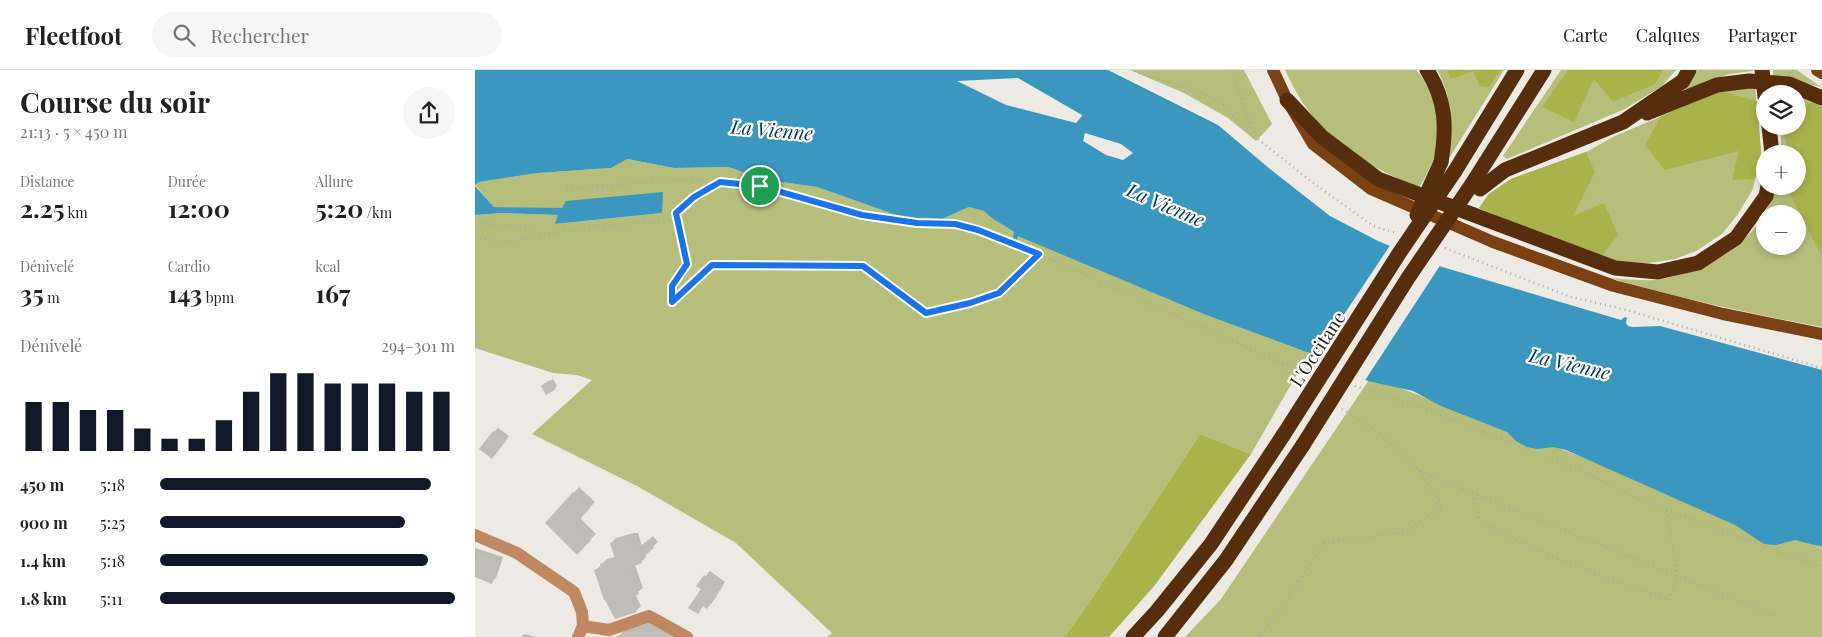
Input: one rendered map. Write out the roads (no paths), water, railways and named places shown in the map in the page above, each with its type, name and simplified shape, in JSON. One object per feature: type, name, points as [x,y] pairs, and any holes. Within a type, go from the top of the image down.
[{"type":"highway","points":[[1400,252],[1441,162],[1445,138],[1443,103],[1437,87],[1427,70]]},
{"type":"highway","name":"L'Occitane","points":[[1133,637],[1157,611],[1211,544],[1284,434],[1400,252],[1455,171],[1517,70]]},
{"type":"highway","points":[[1165,637],[1226,560],[1303,445],[1408,278],[1476,186],[1544,70]]},
{"type":"highway","points":[[1623,122],[1683,81],[1689,70]]},
{"type":"highway","points":[[1762,70],[1764,85]]},
{"type":"highway","points":[[1476,186],[1505,170],[1717,85],[1749,80],[1789,84],[1822,98]]},
{"type":"highway","points":[[1287,100],[1322,137],[1378,179],[1615,268],[1658,272],[1698,263],[1736,238],[1766,195]]},
{"type":"main road","points":[[1273,70],[1287,100],[1313,144],[1371,189],[1493,242],[1614,286],[1723,314],[1822,334]]},
{"type":"main road","points":[[1817,70],[1822,73]]},
{"type":"street","points":[[475,535],[517,553],[574,592],[582,612],[581,632],[609,630],[649,616],[687,637]]},
{"type":"water","name":"La Vienne","points":[[475,70],[1108,70],[1218,125],[1330,216],[1378,241],[1439,266],[1621,320],[1625,317],[1627,318],[1626,323],[1628,326],[1660,326],[1822,370],[1822,547],[1795,540],[1776,545],[1764,544],[1735,525],[1566,450],[1553,447],[1537,449],[1527,447],[1516,441],[1507,432],[1441,406],[1413,391],[1368,381],[1309,353],[1206,315],[1018,236],[1016,242],[1013,240],[1014,232],[984,211],[969,207],[942,219],[919,220],[899,216],[817,187],[768,180],[728,167],[674,168],[627,159],[611,168],[538,173],[479,182],[475,185]],"holes":[[[1018,78],[1082,115],[1082,116],[1076,123],[1006,105],[957,81]],[[1085,133],[1121,144],[1133,153],[1123,160],[1106,155],[1083,141]]]},
{"type":"water","points":[[475,186],[494,207],[562,208],[566,201],[663,192],[662,213],[555,224],[558,215],[503,213],[475,215]]}]
